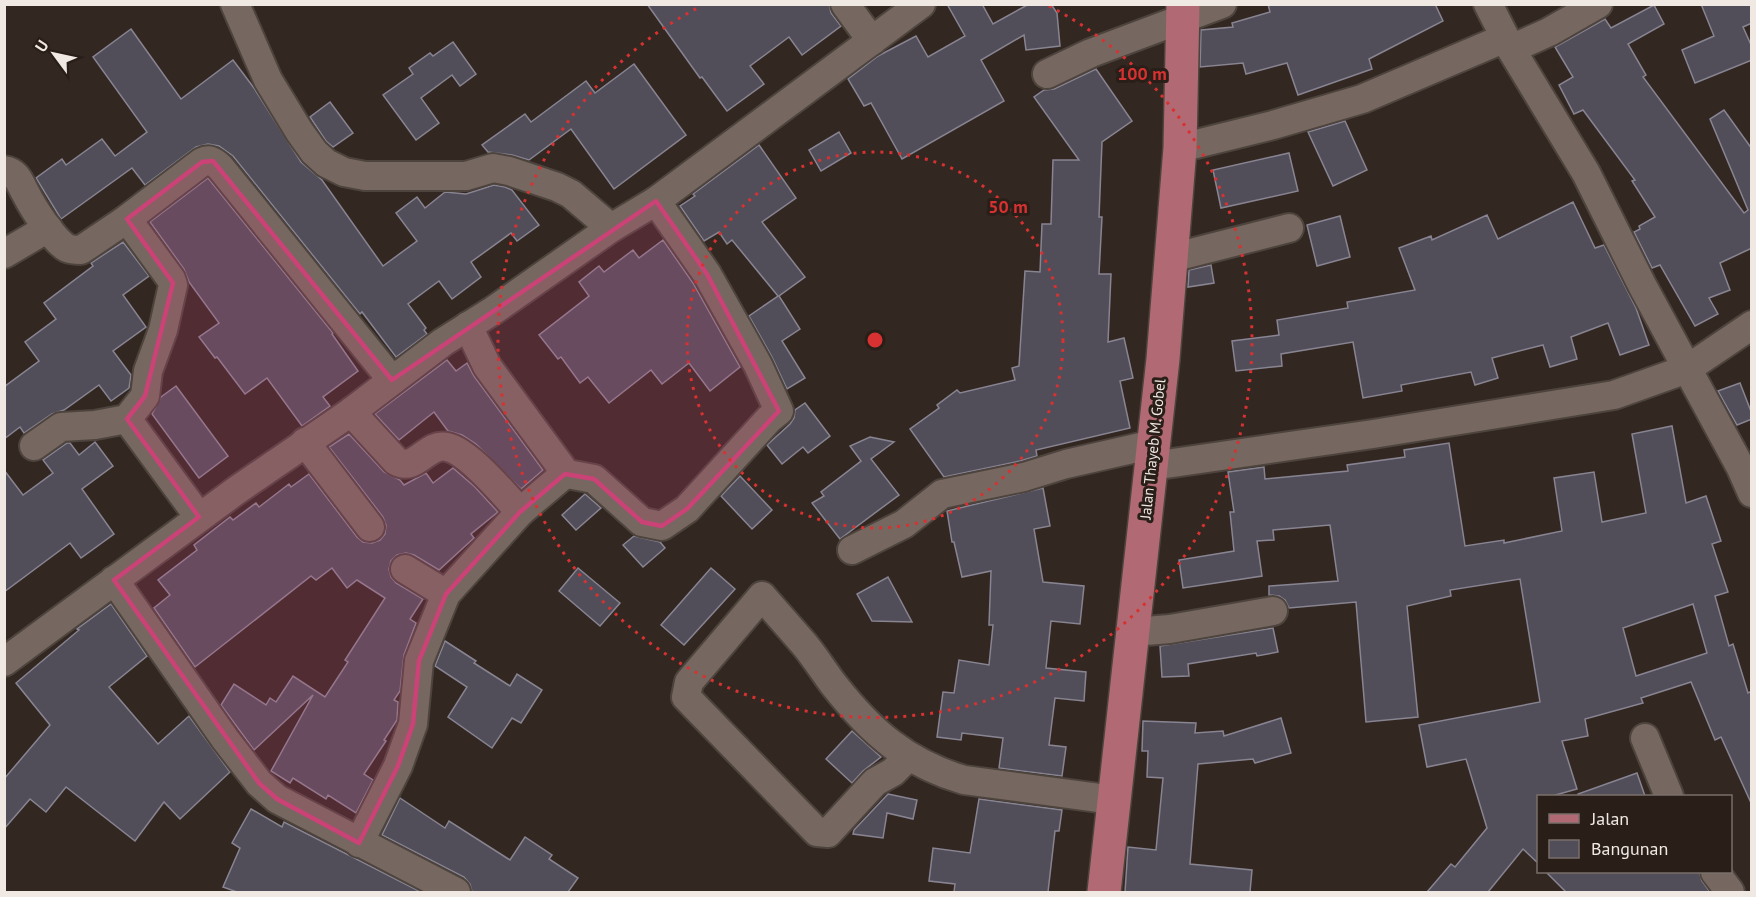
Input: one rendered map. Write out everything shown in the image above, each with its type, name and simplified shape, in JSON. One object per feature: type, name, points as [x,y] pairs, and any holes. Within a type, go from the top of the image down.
[{"type":"main road","name":"Jalan Thayeb M. Gobel","points":[[1104,892],[1153,455],[1171,258],[1180,148],[1182,12]]},
{"type":"street","points":[[235,4],[268,80],[309,145],[326,163],[344,172],[365,176],[458,176],[493,168],[509,171],[557,187],[571,195],[611,228]]},
{"type":"street","points":[[845,4],[872,41]]},
{"type":"street","points":[[4,662],[200,517],[351,412],[443,342],[611,228],[656,201],[921,4]]},
{"type":"street","points":[[1047,74],[1182,12],[1222,4]]},
{"type":"street","points":[[1488,4],[1508,44],[1586,173],[1752,493]]},
{"type":"street","points":[[1180,148],[1273,125],[1362,99],[1508,44],[1549,33],[1598,4]]},
{"type":"street","points":[[4,170],[17,176],[26,195],[64,247],[81,250],[127,219],[202,162],[213,161],[392,380]]},
{"type":"street","points":[[562,473],[594,479],[642,522],[662,526],[687,508],[779,411],[758,365],[707,274],[656,201]]},
{"type":"street","points":[[34,446],[61,428],[128,419],[146,396],[148,371],[163,330],[173,285],[127,219]]},
{"type":"street","points":[[4,254],[48,228]]},
{"type":"street","points":[[1171,258],[1289,228]]},
{"type":"street","points":[[359,843],[398,766],[413,724],[419,661],[446,594],[520,512],[560,478],[562,473],[562,468],[487,366],[468,326]]},
{"type":"street","points":[[852,550],[904,524],[942,494],[1024,477],[1066,464],[1373,434],[1614,395],[1687,369],[1752,326]]},
{"type":"street","points":[[351,412],[396,462],[403,465],[410,465],[436,448],[445,446],[454,449],[491,478],[520,512]]},
{"type":"street","points":[[128,419],[200,517]]},
{"type":"street","points":[[305,442],[370,527]]},
{"type":"street","points":[[405,569],[446,594]]},
{"type":"street","points":[[114,580],[211,720],[259,783],[278,799],[456,892]]},
{"type":"street","points":[[908,757],[893,772],[875,782],[828,833],[817,832],[686,697],[689,682],[762,596],[836,687],[880,735],[908,757],[942,774],[964,780],[1114,800]]},
{"type":"street","points":[[1133,632],[1170,629],[1272,611]]},
{"type":"street","points":[[1645,738],[1669,795]]},
{"type":"street","points":[[1715,873],[1730,892]]},
{"type":"highlighted area","points":[[213,161],[392,380],[656,201],[707,274],[779,411],[687,509],[662,526],[642,522],[594,479],[565,474],[520,512],[446,594],[419,661],[413,724],[398,766],[359,843],[277,799],[259,783],[114,580],[199,517],[127,419],[145,396],[173,283],[127,219],[202,162]]},
{"type":"building","points":[[647,4],[829,4],[831,13],[841,26],[802,55],[789,37],[750,66],[764,84],[727,111],[702,77],[700,78]]},
{"type":"building","points":[[947,4],[982,4],[993,24],[1029,4],[1051,4],[1057,13],[1060,46],[1026,50],[1024,35],[981,60],[1004,101],[902,159],[871,103],[864,106],[848,79],[878,56],[916,36],[928,57],[965,36]]},
{"type":"building","points":[[1268,4],[1435,4],[1443,21],[1369,59],[1372,69],[1298,95],[1287,63],[1246,74],[1243,63],[1200,67],[1201,30],[1233,27],[1232,23],[1270,12]]},
{"type":"building","points":[[1701,4],[1752,4],[1752,23],[1743,27],[1752,47],[1752,60],[1695,83],[1682,50],[1714,36]]},
{"type":"building","points":[[1654,5],[1664,24],[1628,44],[1646,75],[1643,77],[1744,213],[1748,210],[1710,119],[1724,110],[1752,149],[1752,248],[1720,263],[1730,290],[1709,298],[1718,314],[1695,326],[1660,265],[1652,268],[1634,232],[1640,229],[1639,226],[1655,217],[1632,181],[1635,180],[1583,110],[1574,114],[1559,85],[1573,77],[1555,47],[1605,19],[1611,28]]},
{"type":"building","points":[[131,29],[181,99],[233,60],[254,88],[301,162],[322,180],[383,266],[417,241],[396,213],[417,197],[425,208],[445,192],[466,194],[494,185],[505,187],[512,190],[539,225],[517,241],[511,233],[471,262],[481,277],[452,299],[439,281],[408,304],[426,328],[424,330],[427,334],[396,357],[362,312],[360,314],[233,156],[219,146],[208,144],[196,147],[145,185],[132,168],[61,219],[36,178],[62,159],[66,165],[102,139],[115,156],[147,132],[93,57]]},
{"type":"building","points":[[453,42],[476,74],[460,86],[452,75],[421,98],[439,123],[416,140],[383,95],[413,74],[409,68],[430,53],[433,56]]},
{"type":"building","points":[[634,64],[686,135],[614,189],[571,129],[529,160],[488,152],[482,145],[525,114],[531,122],[586,81],[595,93]]},
{"type":"building","points":[[1096,69],[1132,121],[1102,142],[1099,217],[1102,217],[1099,274],[1111,274],[1108,342],[1124,338],[1133,378],[1120,381],[1130,428],[1036,450],[1037,456],[1020,461],[944,477],[910,429],[939,408],[937,405],[957,390],[960,393],[1015,380],[1012,368],[1019,366],[1025,271],[1040,272],[1042,224],[1051,224],[1053,160],[1079,160],[1034,97],[1044,90],[1054,89]]},
{"type":"building","points":[[330,102],[353,133],[333,147],[326,141],[310,117]]},
{"type":"building","points":[[1345,121],[1367,170],[1333,186],[1308,132]]},
{"type":"building","points":[[839,132],[851,153],[821,171],[809,150]]},
{"type":"building","points":[[759,145],[796,198],[762,222],[805,277],[779,296],[800,329],[782,341],[805,378],[787,389],[749,316],[778,296],[732,240],[727,244],[719,232],[704,241],[680,206]]},
{"type":"building","points":[[1289,153],[1298,191],[1221,208],[1213,170]]},
{"type":"building","points":[[208,178],[333,333],[358,371],[323,397],[330,406],[302,426],[267,378],[245,394],[199,337],[219,323],[150,222]]},
{"type":"building","points":[[1573,202],[1595,248],[1604,245],[1636,308],[1649,345],[1620,355],[1608,323],[1571,337],[1577,359],[1550,367],[1543,345],[1492,358],[1498,378],[1475,385],[1471,372],[1401,385],[1402,391],[1363,398],[1353,342],[1281,354],[1282,366],[1236,371],[1232,341],[1279,335],[1277,320],[1348,308],[1347,302],[1415,290],[1399,248],[1431,236],[1432,240],[1487,215],[1498,239]]},
{"type":"building","points":[[1340,216],[1350,257],[1317,266],[1307,225]]},
{"type":"building","points":[[663,240],[693,283],[740,367],[710,391],[689,363],[662,384],[651,370],[609,403],[588,377],[580,383],[561,357],[558,359],[539,335],[589,296],[579,282],[599,266],[604,272],[633,250],[639,258]]},
{"type":"building","points":[[123,242],[149,276],[123,295],[146,327],[113,351],[131,375],[129,388],[111,401],[99,385],[64,410],[52,414],[24,433],[20,427],[4,439],[4,387],[39,361],[25,342],[56,319],[44,303],[93,266],[91,263]]},
{"type":"building","points":[[1211,265],[1214,283],[1188,287],[1189,270]]},
{"type":"building","points":[[447,360],[456,371],[467,363],[474,376],[543,470],[521,489],[476,444],[462,435],[448,431],[434,412],[399,440],[375,414]]},
{"type":"building","points":[[1740,383],[1752,419],[1737,425],[1718,391]]},
{"type":"building","points":[[176,386],[228,456],[199,478],[152,414],[161,397]]},
{"type":"building","points":[[805,403],[830,436],[808,453],[803,447],[782,464],[767,445],[790,424],[795,410]]},
{"type":"building","points":[[1672,426],[1686,503],[1706,496],[1721,541],[1712,544],[1728,592],[1715,596],[1729,646],[1733,644],[1748,693],[1752,691],[1752,805],[1721,737],[1715,740],[1691,682],[1641,698],[1643,703],[1585,719],[1588,736],[1562,741],[1577,789],[1556,795],[1537,795],[1537,862],[1523,849],[1488,892],[1427,892],[1451,864],[1455,867],[1487,828],[1466,759],[1427,767],[1419,725],[1540,702],[1520,579],[1450,590],[1451,596],[1407,606],[1418,717],[1366,722],[1356,602],[1289,608],[1285,600],[1279,596],[1269,595],[1269,586],[1338,581],[1330,525],[1273,530],[1274,540],[1257,541],[1262,576],[1183,588],[1179,560],[1234,551],[1230,512],[1234,512],[1228,472],[1264,467],[1265,479],[1348,471],[1347,465],[1405,457],[1404,450],[1449,443],[1465,546],[1504,540],[1504,543],[1562,531],[1554,478],[1594,472],[1602,522],[1646,513],[1632,434]],"holes":[[[1693,604],[1707,653],[1636,676],[1623,628]]]},
{"type":"building","points":[[349,434],[384,472],[400,480],[404,485],[426,473],[433,483],[453,468],[498,512],[471,534],[474,538],[439,570],[414,555],[406,553],[397,555],[391,561],[389,569],[396,583],[423,599],[410,619],[416,623],[404,655],[400,691],[394,700],[398,702],[397,720],[364,774],[373,780],[356,813],[328,795],[326,799],[293,778],[290,783],[271,771],[313,695],[254,750],[221,705],[234,684],[266,705],[270,698],[276,702],[293,676],[325,697],[348,662],[345,660],[385,598],[357,580],[347,588],[332,568],[316,580],[311,576],[195,667],[154,608],[170,595],[158,580],[197,550],[194,545],[230,517],[233,520],[256,503],[259,507],[289,484],[291,487],[309,474],[357,537],[363,542],[372,543],[380,540],[385,534],[386,525],[383,517],[329,447]]},
{"type":"building","points":[[870,437],[894,442],[871,459],[899,495],[840,539],[812,503],[824,496],[821,492],[861,461],[850,446]]},
{"type":"building","points":[[95,442],[113,466],[82,489],[114,534],[81,558],[70,543],[4,592],[4,470],[23,495],[53,473],[43,460],[67,443],[70,443],[79,455]]},
{"type":"building","points":[[740,476],[772,510],[752,529],[721,496]]},
{"type":"building","points":[[1043,488],[1050,526],[1034,529],[1043,582],[1084,586],[1080,624],[1051,621],[1046,668],[1086,672],[1084,701],[1055,698],[1049,745],[1066,747],[1062,776],[999,768],[1003,738],[962,733],[961,740],[937,737],[943,692],[954,693],[959,660],[989,665],[993,625],[989,625],[991,571],[962,577],[954,542],[952,542],[947,511]]},
{"type":"building","points":[[585,494],[601,508],[576,530],[562,515]]},
{"type":"building","points":[[634,536],[660,542],[665,548],[643,567],[623,545]]},
{"type":"building","points":[[578,568],[620,603],[600,626],[559,591]]},
{"type":"building","points":[[711,568],[735,589],[684,645],[661,625]]},
{"type":"building","points":[[888,577],[912,622],[872,621],[857,594]]},
{"type":"building","points":[[111,604],[147,656],[109,687],[158,744],[189,716],[230,772],[180,819],[164,802],[135,841],[66,787],[46,812],[30,799],[4,829],[4,779],[50,725],[16,683],[79,630],[77,629]]},
{"type":"building","points":[[1273,628],[1278,652],[1257,656],[1256,653],[1188,664],[1189,676],[1162,677],[1160,646]]},
{"type":"building","points":[[445,641],[510,686],[517,674],[542,690],[521,723],[512,718],[492,748],[448,717],[467,687],[435,666]]},
{"type":"building","points":[[1281,718],[1291,753],[1255,763],[1253,759],[1198,764],[1190,864],[1252,870],[1250,892],[1125,892],[1128,847],[1156,850],[1163,778],[1147,777],[1148,751],[1142,751],[1143,721],[1196,723],[1195,733],[1223,731],[1224,736]]},
{"type":"building","points":[[852,731],[881,757],[852,783],[826,759]]},
{"type":"building","points":[[1637,773],[1645,795],[1578,795]]},
{"type":"building","points":[[888,794],[917,800],[913,819],[887,813],[883,838],[853,834],[854,830]]},
{"type":"building","points":[[400,798],[445,828],[449,821],[510,860],[525,837],[552,855],[549,859],[578,878],[568,892],[472,892],[470,884],[464,877],[382,835]]},
{"type":"building","points":[[979,799],[1062,810],[1059,831],[1055,831],[1048,892],[954,892],[955,884],[929,881],[933,848],[970,853]]},
{"type":"building","points":[[251,809],[282,827],[284,822],[421,892],[237,892],[223,887],[240,848],[232,843]]},
{"type":"building","points":[[1547,873],[1699,873],[1710,892],[1566,892]]}]
